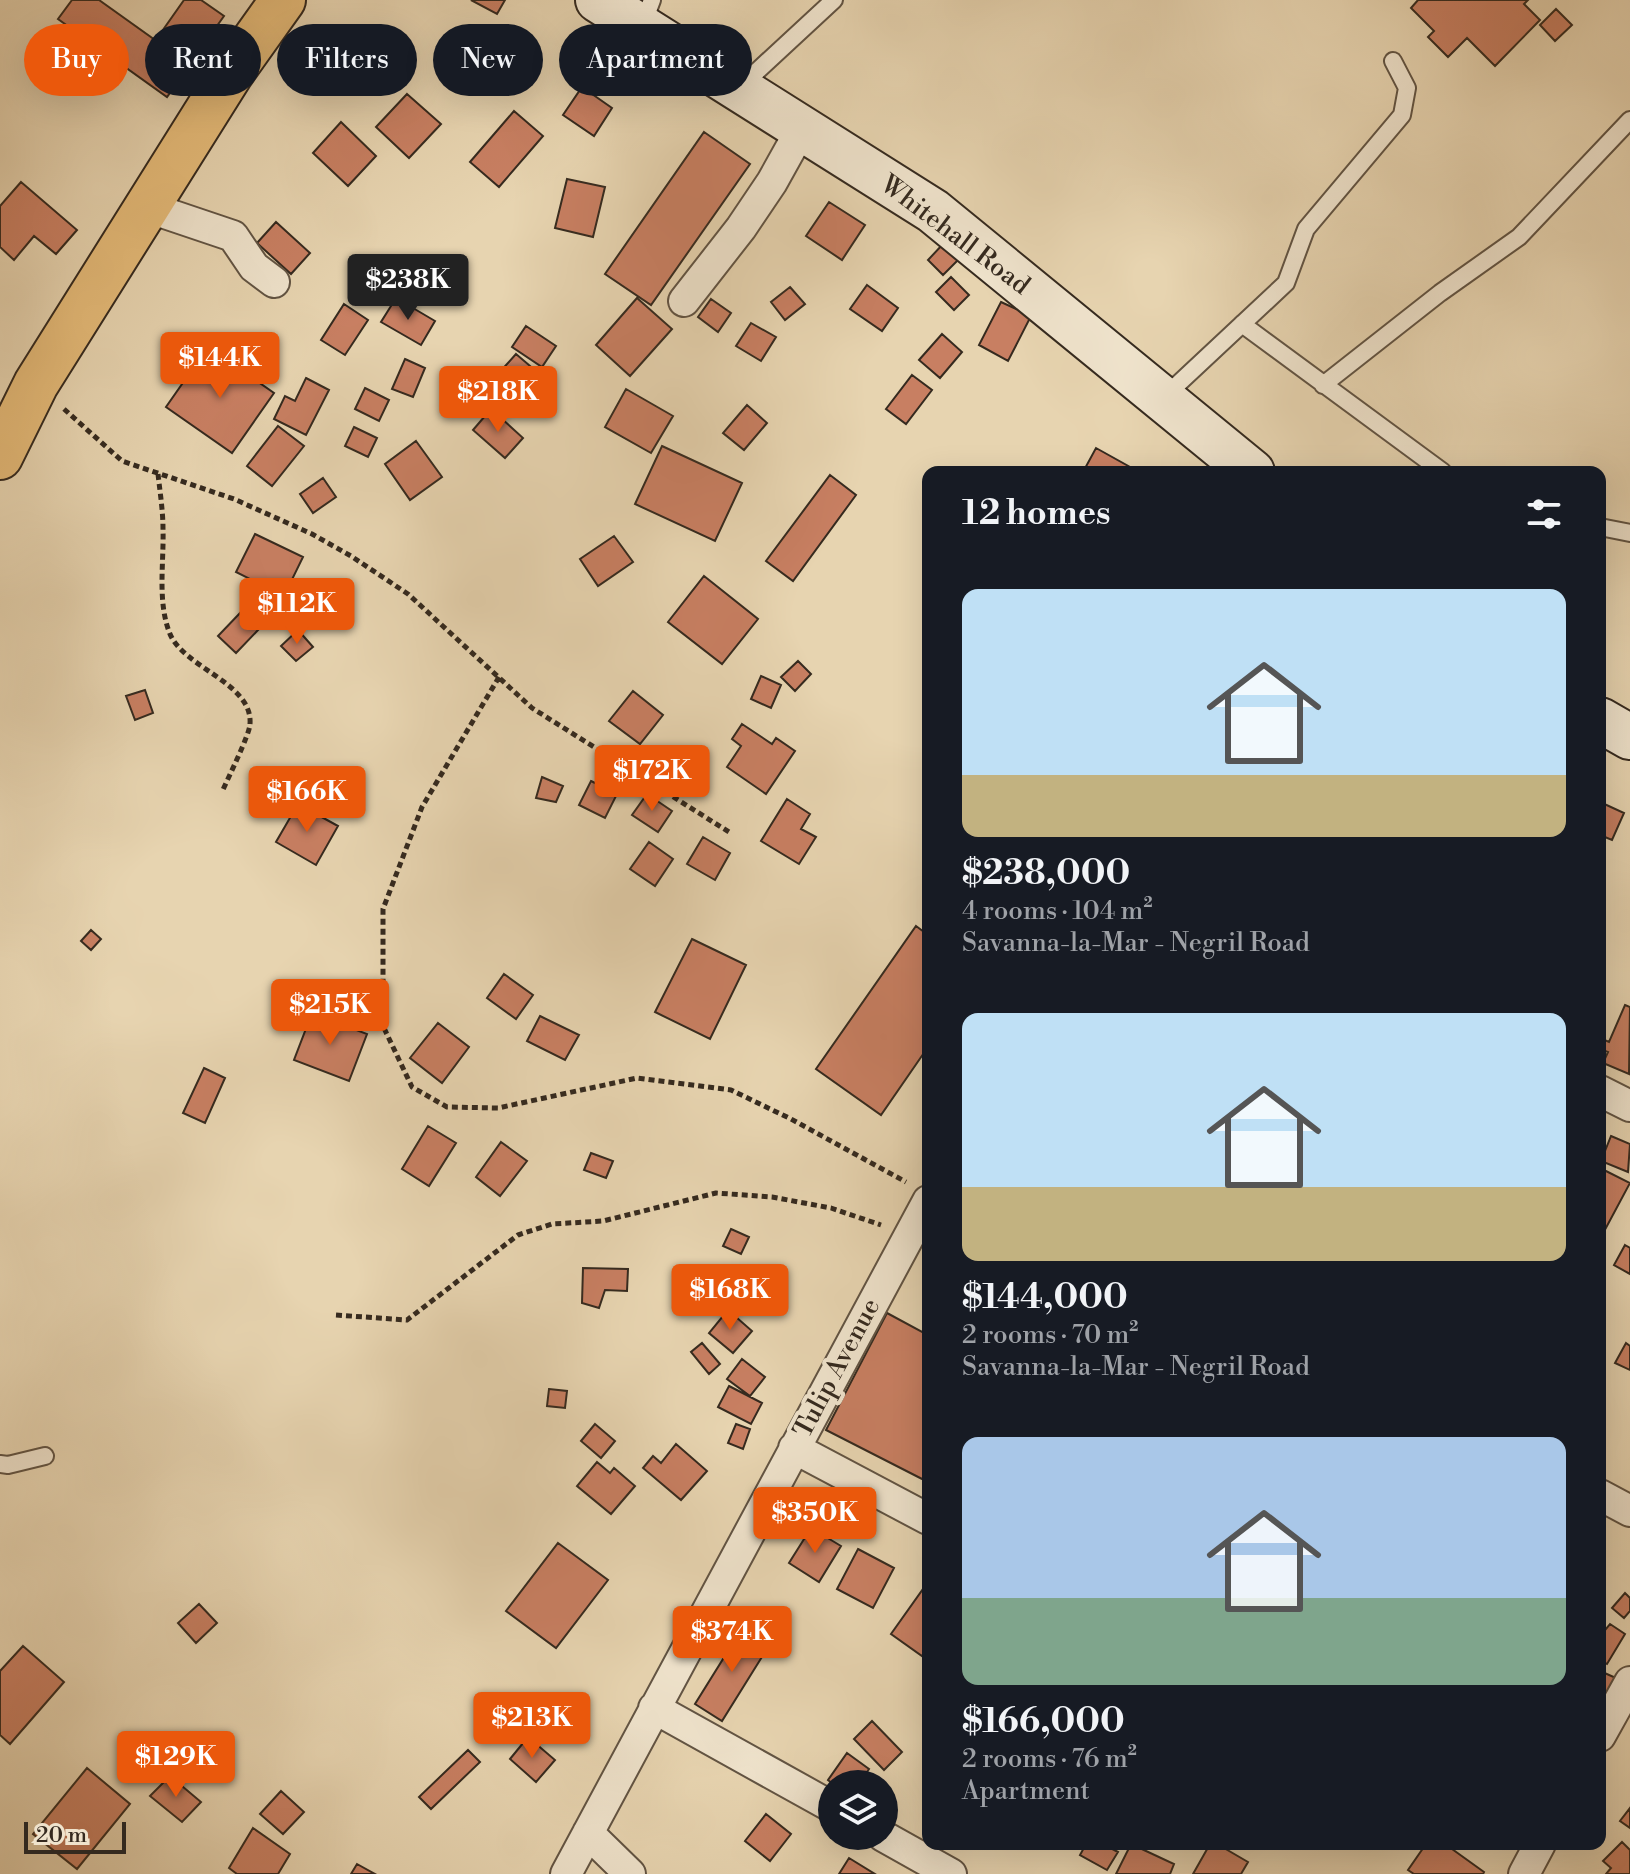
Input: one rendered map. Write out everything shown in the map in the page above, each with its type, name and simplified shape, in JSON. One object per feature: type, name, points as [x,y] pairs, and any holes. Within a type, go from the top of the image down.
[{"type":"main road","points":[[0,457],[36,384],[231,73],[283,0]]},
{"type":"main road","name":"Whitehall Road","points":[[598,0],[647,14]]},
{"type":"main road","name":"Whitehall Road","points":[[752,96],[933,211],[1245,466]]},
{"type":"main road","points":[[1606,723],[1630,737]]},
{"type":"street","points":[[684,301],[741,228],[772,182],[802,128]]},
{"type":"street","points":[[147,207],[233,236],[254,267],[274,282]]},
{"type":"street","points":[[1606,1094],[1630,1106]]},
{"type":"street","name":"Tulip Avenue","points":[[566,1874],[909,1235],[921,1194]]},
{"type":"street","points":[[794,1448],[922,1516]]},
{"type":"street","points":[[1606,1498],[1630,1511]]},
{"type":"street","points":[[1606,1725],[1630,1682]]},
{"type":"street","points":[[654,1708],[818,1799]]},
{"type":"street","points":[[588,1833],[630,1874]]},
{"type":"street","points":[[898,1844],[951,1874]]},
{"type":"street","points":[[1524,1874],[1536,1850]]},
{"type":"lane","points":[[752,76],[834,0]]},
{"type":"lane","points":[[1162,399],[1286,283],[1306,229],[1402,115],[1407,88],[1393,61]]},
{"type":"lane","points":[[1323,385],[1440,293],[1519,237],[1630,120]]},
{"type":"lane","points":[[1242,324],[1435,466]]},
{"type":"lane","points":[[1606,528],[1630,533]]},
{"type":"lane","points":[[0,1464],[45,1456]]},
{"type":"path","points":[[36,384],[122,461],[234,499],[312,534],[351,556],[408,594],[532,708],[729,832]]},
{"type":"path","points":[[158,474],[163,525],[163,611],[171,637],[195,662],[231,687],[245,703],[250,724],[222,792]]},
{"type":"path","points":[[499,677],[422,807],[383,909],[383,1026],[412,1087],[447,1107],[498,1108],[637,1078],[731,1090],[791,1119],[921,1194]]},
{"type":"path","points":[[336,1315],[407,1320],[518,1235],[552,1224],[603,1221],[716,1193],[772,1197],[831,1208],[909,1235]]},
{"type":"building","points":[[72,0],[99,0],[145,33],[145,81],[129,70],[129,24],[65,24],[58,19]]},
{"type":"building","points":[[184,0],[201,0],[224,16],[218,24],[167,24]]},
{"type":"building","points":[[471,0],[505,0],[497,14]]},
{"type":"building","points":[[1418,0],[1528,0],[1524,4],[1540,20],[1495,66],[1467,38],[1448,57],[1428,37],[1434,31],[1411,8]]},
{"type":"building","points":[[1556,9],[1572,25],[1555,41],[1540,25]]},
{"type":"building","points":[[405,96],[409,96],[441,124],[409,158],[376,127]]},
{"type":"building","points":[[576,96],[595,96],[612,108],[594,136],[563,115]]},
{"type":"building","points":[[514,111],[543,136],[499,187],[470,162]]},
{"type":"building","points":[[341,122],[376,156],[348,186],[313,153]]},
{"type":"building","points":[[704,132],[750,164],[651,305],[605,274]]},
{"type":"building","points":[[567,179],[605,187],[593,237],[555,228]]},
{"type":"building","points":[[21,182],[77,230],[56,254],[34,236],[14,260],[0,247],[0,206]]},
{"type":"building","points":[[829,202],[865,225],[842,260],[806,236]]},
{"type":"building","points":[[276,222],[310,253],[291,274],[257,243]]},
{"type":"building","points":[[944,243],[960,258],[943,275],[928,260]]},
{"type":"building","points":[[951,277],[969,295],[954,310],[936,292]]},
{"type":"building","points":[[867,285],[898,308],[882,331],[850,309]]},
{"type":"building","points":[[790,287],[805,304],[785,320],[771,302]]},
{"type":"building","points":[[396,298],[435,321],[421,345],[381,322]]},
{"type":"building","points":[[637,298],[672,329],[630,376],[596,345]]},
{"type":"building","points":[[711,299],[731,313],[718,332],[698,317]]},
{"type":"building","points":[[1001,302],[1031,316],[1008,361],[979,345]]},
{"type":"building","points":[[344,304],[368,320],[345,355],[321,340]]},
{"type":"building","points":[[751,323],[776,337],[761,361],[736,346]]},
{"type":"building","points":[[526,326],[556,346],[542,367],[512,347]]},
{"type":"building","points":[[942,334],[962,352],[940,378],[919,360]]},
{"type":"building","points":[[208,347],[274,393],[232,453],[166,407]]},
{"type":"building","points":[[516,354],[543,377],[525,398],[498,374]]},
{"type":"building","points":[[405,359],[425,368],[413,397],[392,389]]},
{"type":"building","points":[[912,375],[932,390],[906,424],[886,409]]},
{"type":"building","points":[[306,378],[329,390],[306,435],[274,419],[285,396],[295,401]]},
{"type":"building","points":[[365,388],[389,400],[379,421],[355,409]]},
{"type":"building","points":[[626,389],[673,416],[651,453],[605,427]]},
{"type":"building","points":[[747,405],[767,423],[744,450],[723,433]]},
{"type":"building","points":[[491,409],[523,438],[505,458],[473,430]]},
{"type":"building","points":[[278,426],[304,446],[272,486],[247,466]]},
{"type":"building","points":[[354,427],[377,438],[368,457],[345,446]]},
{"type":"building","points":[[416,441],[442,477],[410,500],[385,464]]},
{"type":"building","points":[[662,446],[742,483],[715,541],[635,504]]},
{"type":"building","points":[[1096,448],[1128,466],[1086,466]]},
{"type":"building","points":[[830,475],[856,495],[793,581],[766,561]]},
{"type":"building","points":[[323,478],[336,497],[313,513],[300,494]]},
{"type":"building","points":[[255,534],[303,557],[284,596],[236,572]]},
{"type":"building","points":[[614,536],[633,562],[598,586],[580,559]]},
{"type":"building","points":[[704,576],[758,619],[722,664],[668,622]]},
{"type":"building","points":[[241,612],[259,629],[236,653],[218,636]]},
{"type":"building","points":[[298,630],[313,647],[296,661],[281,646]]},
{"type":"building","points":[[798,661],[811,674],[795,691],[781,677]]},
{"type":"building","points":[[761,676],[781,685],[771,708],[751,699]]},
{"type":"building","points":[[145,690],[153,713],[135,720],[126,696]]},
{"type":"building","points":[[633,691],[663,715],[640,744],[609,721]]},
{"type":"building","points":[[742,724],[772,744],[776,738],[795,751],[766,794],[727,767],[741,746],[732,739]]},
{"type":"building","points":[[542,777],[563,786],[556,802],[536,798]]},
{"type":"building","points":[[591,781],[617,794],[605,818],[579,805]]},
{"type":"building","points":[[647,794],[672,811],[658,832],[632,815]]},
{"type":"building","points":[[787,799],[810,814],[801,829],[816,837],[799,864],[761,841]]},
{"type":"building","points":[[298,804],[338,826],[316,865],[276,842]]},
{"type":"building","points":[[1606,805],[1624,813],[1612,840],[1606,838]]},
{"type":"building","points":[[703,837],[730,853],[715,880],[687,864]]},
{"type":"building","points":[[649,842],[673,859],[655,886],[630,869]]},
{"type":"building","points":[[916,926],[922,930],[922,1056],[881,1115],[816,1069]]},
{"type":"building","points":[[91,930],[101,939],[91,950],[81,941]]},
{"type":"building","points":[[692,939],[746,965],[710,1039],[655,1012]]},
{"type":"building","points":[[504,974],[533,995],[516,1019],[487,998]]},
{"type":"building","points":[[1625,1005],[1630,1007],[1629,1074],[1606,1064],[1606,1041],[1609,1042]]},
{"type":"building","points":[[312,1013],[367,1034],[349,1081],[294,1060]]},
{"type":"building","points":[[540,1016],[579,1035],[565,1060],[527,1041]]},
{"type":"building","points":[[438,1023],[469,1047],[442,1083],[410,1058]]},
{"type":"building","points":[[204,1068],[225,1078],[205,1123],[183,1113]]},
{"type":"building","points":[[428,1126],[456,1143],[429,1186],[402,1169]]},
{"type":"building","points":[[1611,1136],[1630,1144],[1628,1172],[1606,1163],[1606,1148]]},
{"type":"building","points":[[501,1142],[527,1161],[500,1196],[476,1177]]},
{"type":"building","points":[[591,1153],[613,1161],[606,1178],[584,1170]]},
{"type":"building","points":[[1606,1171],[1630,1183],[1606,1228]]},
{"type":"building","points":[[731,1229],[749,1237],[741,1254],[723,1246]]},
{"type":"building","points":[[1625,1245],[1630,1248],[1630,1274],[1614,1265]]},
{"type":"building","points":[[583,1268],[628,1269],[627,1291],[605,1290],[599,1308],[582,1303]]},
{"type":"building","points":[[728,1310],[752,1331],[733,1353],[709,1333]]},
{"type":"building","points":[[887,1313],[922,1332],[922,1479],[826,1430]]},
{"type":"building","points":[[702,1343],[720,1364],[709,1374],[691,1352]]},
{"type":"building","points":[[1626,1343],[1630,1346],[1630,1370],[1615,1363]]},
{"type":"building","points":[[742,1359],[765,1377],[750,1396],[727,1379]]},
{"type":"building","points":[[729,1386],[762,1403],[751,1424],[718,1407]]},
{"type":"building","points":[[549,1389],[567,1391],[565,1408],[547,1406]]},
{"type":"building","points":[[595,1424],[615,1441],[601,1458],[581,1441]]},
{"type":"building","points":[[736,1424],[750,1429],[743,1449],[728,1443]]},
{"type":"building","points":[[676,1444],[707,1471],[681,1500],[643,1468],[653,1456],[661,1463]]},
{"type":"building","points":[[597,1462],[610,1473],[614,1468],[635,1486],[611,1514],[577,1486]]},
{"type":"building","points":[[811,1528],[841,1546],[819,1582],[789,1563]]},
{"type":"building","points":[[558,1543],[608,1580],[556,1648],[506,1611]]},
{"type":"building","points":[[858,1549],[894,1568],[873,1608],[837,1589]]},
{"type":"building","points":[[922,1590],[922,1656],[891,1634]]},
{"type":"building","points":[[1625,1593],[1630,1598],[1630,1611],[1624,1618],[1612,1608]]},
{"type":"building","points":[[199,1604],[217,1623],[196,1643],[178,1623]]},
{"type":"building","points":[[1610,1624],[1625,1634],[1607,1664],[1606,1663],[1606,1629]]},
{"type":"building","points":[[743,1627],[770,1644],[722,1721],[695,1704]]},
{"type":"building","points":[[23,1646],[64,1682],[10,1744],[0,1735],[0,1671]]},
{"type":"building","points":[[1606,1674],[1616,1678],[1606,1697]]},
{"type":"building","points":[[872,1721],[902,1752],[884,1770],[854,1739]]},
{"type":"building","points":[[528,1737],[555,1760],[536,1782],[510,1759]]},
{"type":"building","points":[[468,1750],[480,1762],[431,1809],[419,1797]]},
{"type":"building","points":[[847,1753],[869,1769],[868,1770],[835,1770]]},
{"type":"building","points":[[87,1768],[130,1804],[77,1869],[33,1834]]},
{"type":"building","points":[[170,1776],[201,1802],[182,1822],[150,1796]]},
{"type":"building","points":[[281,1791],[304,1812],[283,1834],[260,1814]]},
{"type":"building","points":[[1630,1808],[1630,1828],[1620,1821]]},
{"type":"building","points":[[766,1814],[791,1834],[770,1861],[745,1841]]},
{"type":"building","points":[[253,1828],[290,1854],[278,1874],[237,1874],[229,1868]]},
{"type":"building","points":[[1622,1842],[1630,1850],[1630,1874],[1606,1874],[1611,1868],[1603,1861]]},
{"type":"building","points":[[1083,1850],[1118,1852],[1107,1870],[1080,1855]]},
{"type":"building","points":[[1128,1850],[1144,1850],[1174,1864],[1170,1874],[1116,1874]]},
{"type":"building","points":[[1207,1850],[1227,1850],[1248,1862],[1241,1874],[1193,1874]]},
{"type":"building","points":[[1422,1850],[1453,1850],[1484,1872],[1414,1874],[1408,1870]]},
{"type":"building","points":[[849,1858],[875,1874],[839,1874]]},
{"type":"building","points":[[357,1864],[375,1874],[351,1874]]}]
